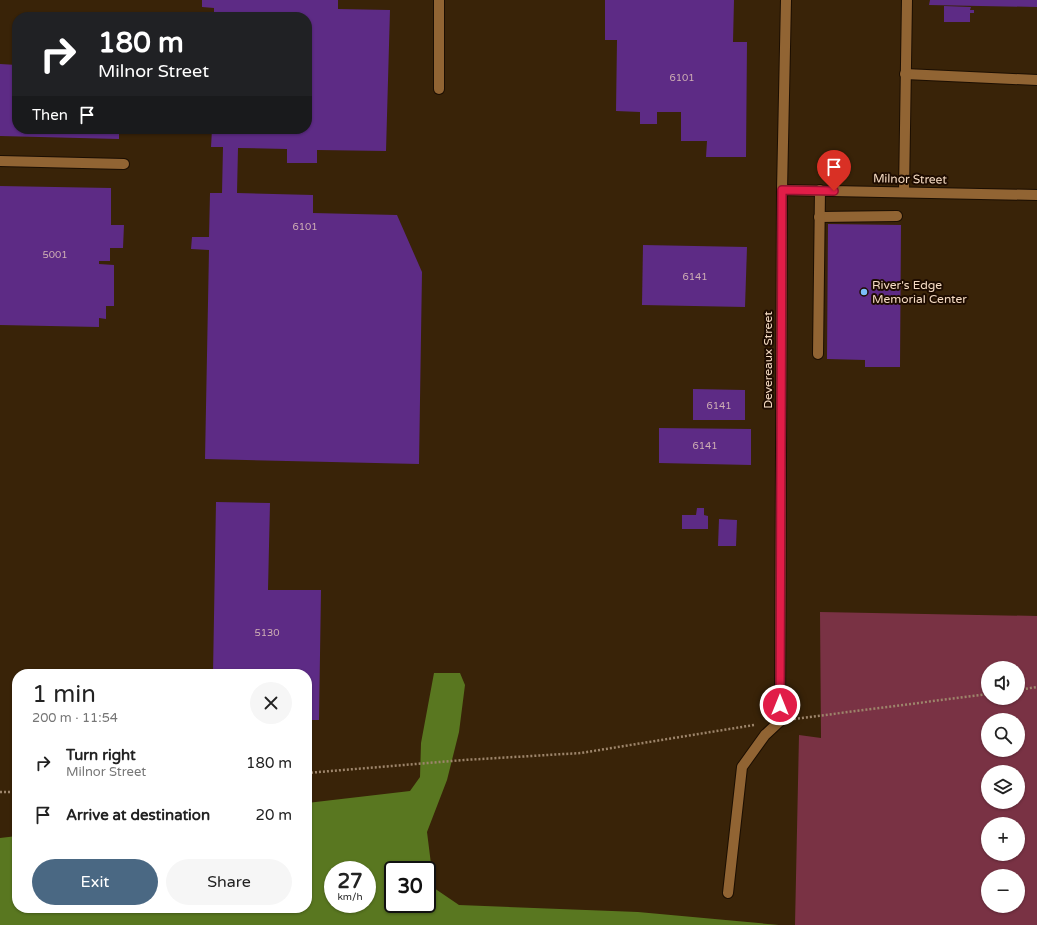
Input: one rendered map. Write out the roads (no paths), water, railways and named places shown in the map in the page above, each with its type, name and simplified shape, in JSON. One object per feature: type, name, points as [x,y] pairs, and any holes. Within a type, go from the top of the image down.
[{"type":"street","points":[[439,0],[439,89]]},
{"type":"street","name":"Devereaux Street","points":[[728,893],[742,767],[765,735],[780,721],[782,190],[786,0]]},
{"type":"street","points":[[904,192],[907,0]]},
{"type":"street","points":[[905,74],[1037,80]]},
{"type":"street","points":[[0,161],[124,164]]},
{"type":"street","name":"Milnor Street","points":[[782,190],[1037,195]]},
{"type":"street","points":[[818,354],[820,190]]},
{"type":"street","points":[[819,217],[897,216]]},
{"type":"place","name":"River's Edge Memorial Center","points":[[864,292]]}]
